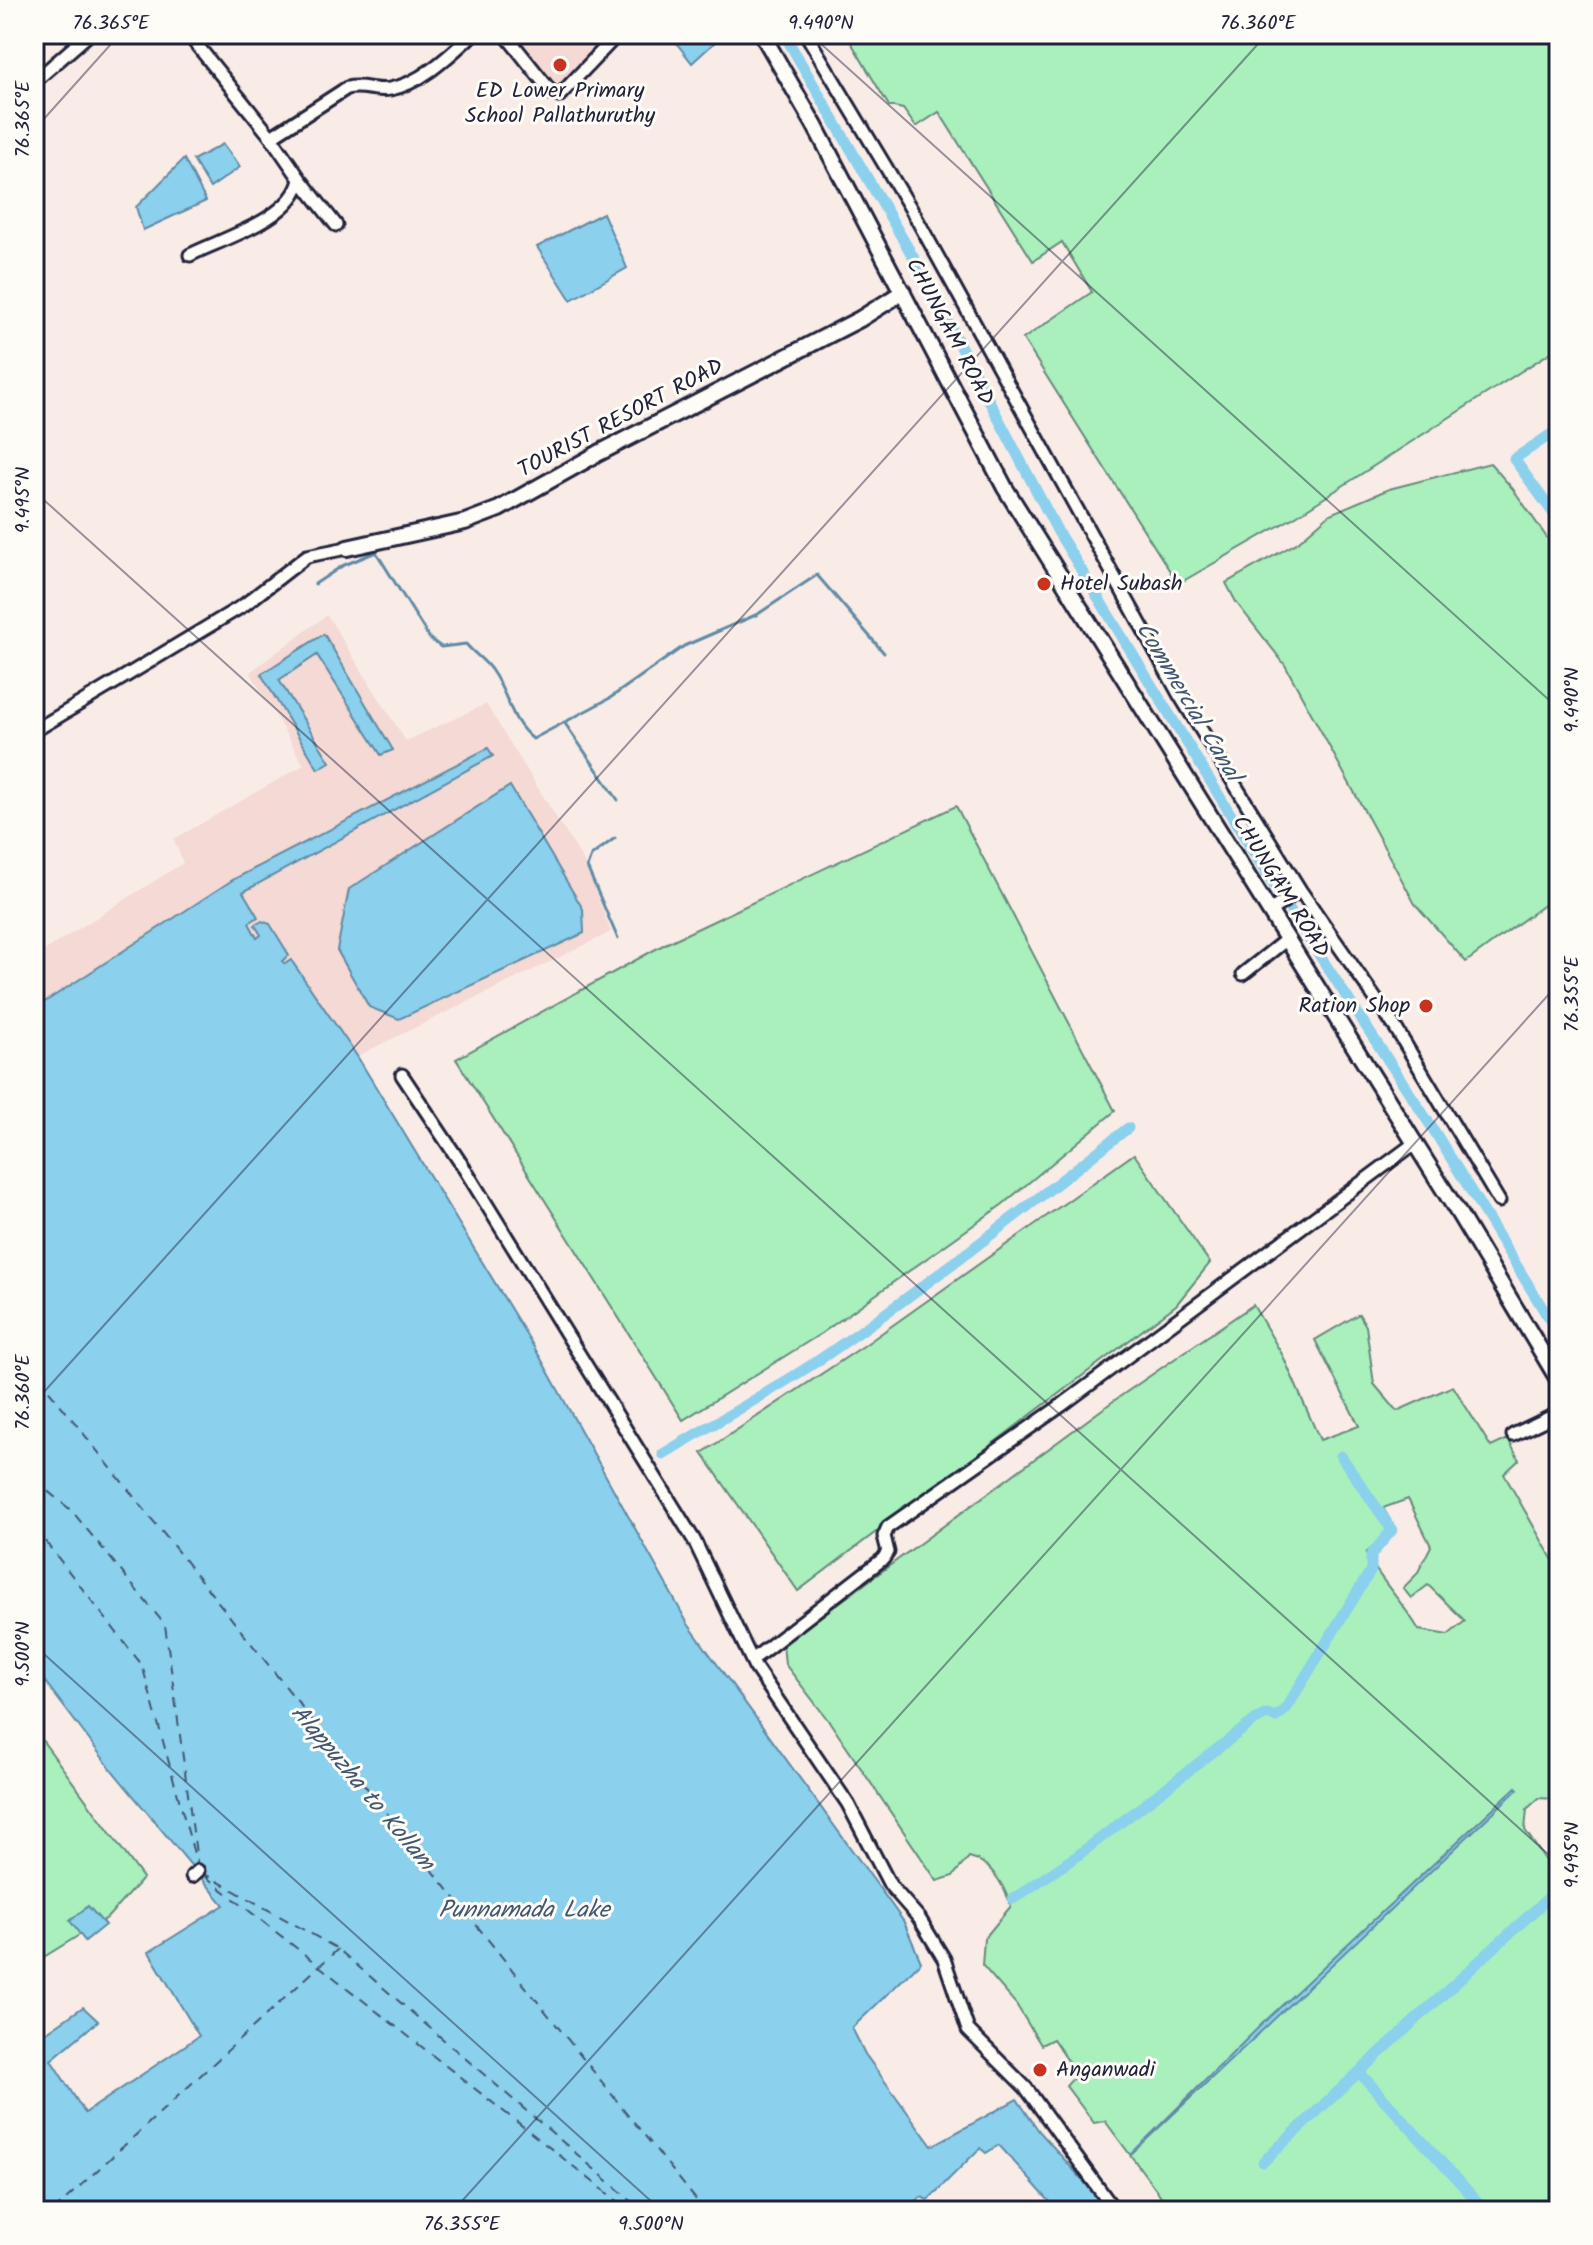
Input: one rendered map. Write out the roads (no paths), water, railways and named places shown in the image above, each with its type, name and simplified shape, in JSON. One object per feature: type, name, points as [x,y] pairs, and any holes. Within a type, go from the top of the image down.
[{"type":"main road","name":"CHUNGAM ROAD","points":[[762,34],[815,126],[1005,488],[1273,909],[1287,939],[1559,1381]]},
{"type":"main road","name":"TOURIST RESORT ROAD","points":[[347,548],[465,522],[499,509],[599,453],[860,319],[903,292]]},
{"type":"street","points":[[34,82],[89,34]]},
{"type":"street","points":[[188,34],[298,170],[300,179],[336,225]]},
{"type":"street","points":[[271,137],[347,88],[360,85],[393,89],[405,83],[441,62],[473,34]]},
{"type":"street","points":[[505,34],[553,94],[559,96],[618,34]]},
{"type":"street","points":[[806,34],[914,214],[1179,694],[1298,891],[1395,1027],[1499,1201]]},
{"type":"street","points":[[190,255],[259,225],[295,192],[300,179]]},
{"type":"street","points":[[34,731],[266,591],[307,556],[347,548]]},
{"type":"street","points":[[1273,909],[1298,891]]},
{"type":"street","points":[[1243,974],[1287,939]]},
{"type":"street","points":[[402,1075],[464,1168],[694,1540],[752,1660],[848,1804],[890,1885],[919,1918],[944,1959],[968,2030],[1026,2088],[1115,2211]]},
{"type":"street","points":[[752,1660],[883,1559],[888,1552],[884,1536],[888,1527],[1062,1405],[1415,1143]]},
{"type":"street","points":[[1513,1435],[1559,1413]]},
{"type":"water","points":[[712,34],[715,42],[692,63],[671,36]]},
{"type":"water","points":[[223,144],[240,167],[210,188],[193,160]]},
{"type":"water","points":[[184,159],[206,201],[143,230],[136,207]]},
{"type":"water","points":[[603,213],[627,268],[571,300],[537,247]]},
{"type":"water","points":[[324,634],[393,750],[381,755],[317,655],[279,680],[330,762],[318,769],[261,674]]},
{"type":"water","name":"Punnamada Lake","points":[[488,748],[493,756],[243,892],[258,917],[249,923],[257,938],[261,935],[255,925],[262,921],[270,924],[289,955],[282,961],[285,964],[291,960],[357,1056],[540,1357],[688,1624],[904,1922],[921,1962],[852,2028],[865,2054],[932,2146],[1017,2099],[1039,2131],[1110,2211],[1058,2211],[999,2145],[986,2153],[980,2148],[928,2200],[921,2197],[906,2211],[34,2211],[34,2041],[83,2007],[98,2021],[51,2060],[85,2113],[199,2036],[149,1952],[224,1905],[111,1769],[34,1667],[34,1009],[234,879]]},
{"type":"water","points":[[510,786],[583,909],[584,933],[399,1019],[369,1007],[337,950],[349,889]]},
{"type":"water","points":[[1516,1787],[1518,1789],[1130,2155],[1262,2024]]},
{"type":"water","points":[[88,1906],[105,1925],[85,1941],[70,1921]]},
{"type":"waterway","name":"Commercial Canal","points":[[784,34],[919,267],[1058,532],[1275,887],[1433,1129],[1559,1335]]},
{"type":"waterway","points":[[1559,429],[1514,459],[1559,521]]},
{"type":"waterway","points":[[315,584],[342,566],[376,552],[430,639],[441,647],[466,644],[483,660],[498,681],[519,724],[533,739],[610,698],[684,646],[758,614],[817,575],[884,653]]},
{"type":"waterway","points":[[564,722],[618,800]]},
{"type":"waterway","points":[[615,838],[591,856],[587,867],[618,939]]},
{"type":"waterway","points":[[663,1454],[785,1381],[864,1329],[1128,1128]]},
{"type":"waterway","points":[[1013,1899],[1077,1856],[1255,1720],[1267,1714],[1276,1717],[1285,1710],[1371,1570],[1371,1555],[1392,1530],[1341,1456]]},
{"type":"waterway","points":[[1359,2072],[1559,1888]]},
{"type":"waterway","points":[[1263,2162],[1359,2072],[1486,2211]]},
{"type":"place","name":"ED Lower Primary School Pallathuruthy","points":[[560,65]]},
{"type":"place","name":"Hotel Subash","points":[[1044,584]]},
{"type":"place","name":"Ration Shop","points":[[1426,1006]]},
{"type":"place","name":"Anganwadi","points":[[1040,2070]]},
{"type":"water label","name":"Alappuzha to Kollam","points":[[362,1788]]}]
